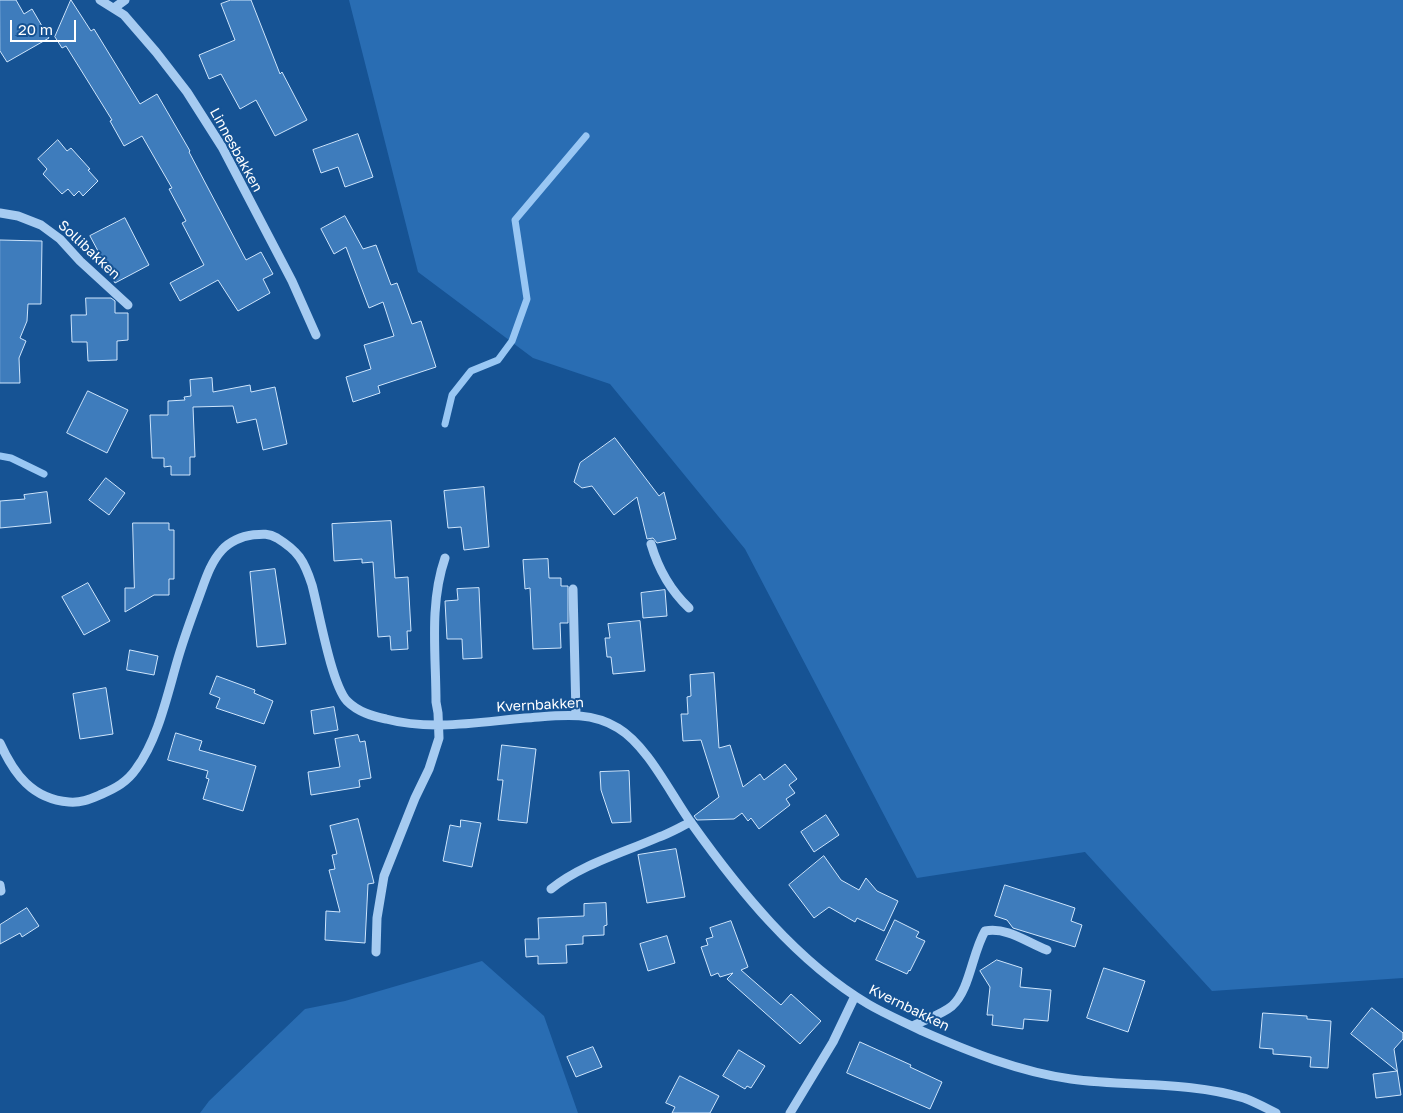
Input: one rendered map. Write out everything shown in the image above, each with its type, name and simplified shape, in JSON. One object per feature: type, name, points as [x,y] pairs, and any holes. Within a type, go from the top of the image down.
[{"type":"street","name":"Linnesbakken","points":[[100,0],[124,15],[156,52],[186,92],[222,147],[292,281],[316,335]]},
{"type":"street","points":[[114,8],[125,0]]},
{"type":"street","name":"Sollibakken","points":[[0,213],[18,216],[41,225],[60,239],[80,261],[128,305]]},
{"type":"street","name":"Kvernbakken","points":[[0,743],[16,774],[35,792],[61,801],[82,802],[121,786],[136,770],[157,727],[181,648],[209,568],[223,548],[245,535],[269,534],[296,550],[310,579],[337,684],[347,700],[365,714],[404,724],[439,725],[576,714],[600,718],[622,730],[646,755],[690,822],[723,867],[786,938],[811,962],[871,1006],[975,1053],[1045,1074],[1110,1083],[1184,1086],[1222,1092],[1250,1100],[1276,1113]]},
{"type":"street","points":[[651,544],[658,564],[669,584],[681,601],[689,608]]},
{"type":"street","points":[[376,952],[376,918],[384,876],[429,769],[439,738],[436,702],[435,606],[438,584],[445,558]]},
{"type":"street","points":[[573,589],[576,714]]},
{"type":"street","points":[[551,889],[564,880],[609,857],[660,837],[690,822]]},
{"type":"street","points":[[913,1026],[944,1012],[959,998],[985,931],[996,929],[1006,931],[1047,950]]},
{"type":"street","points":[[790,1113],[833,1042],[855,996]]},
{"type":"shaded area","points":[[349,0],[1403,0],[1403,978],[1212,991],[1085,852],[917,878],[745,549],[610,384],[533,358],[418,272]]},
{"type":"shaded area","points":[[482,961],[544,1016],[578,1113],[200,1113],[209,1101],[305,1009],[345,1001]]},
{"type":"building","points":[[0,0],[16,0],[24,14],[32,9],[49,38],[7,62],[0,51]]},
{"type":"building","points":[[71,0],[91,31],[94,29],[140,104],[157,94],[190,151],[246,260],[261,252],[273,274],[263,279],[270,293],[238,311],[218,280],[180,301],[170,283],[204,265],[182,223],[186,221],[169,189],[172,188],[142,136],[124,146],[110,121],[112,120],[66,46],[62,48],[55,37]]},
{"type":"building","points":[[231,0],[251,0],[280,74],[282,72],[307,120],[275,136],[256,100],[240,109],[221,74],[209,79],[199,55],[235,40],[221,4]]},
{"type":"building","points":[[358,134],[373,177],[345,187],[338,167],[321,173],[313,150]]},
{"type":"building","points":[[58,140],[67,151],[71,148],[98,181],[83,196],[79,191],[74,196],[68,189],[62,194],[43,174],[47,169],[38,159]]},
{"type":"building","points":[[345,216],[363,249],[376,245],[391,285],[397,283],[412,324],[421,321],[436,367],[378,386],[380,393],[353,402],[346,377],[371,369],[364,345],[394,336],[383,302],[369,308],[346,247],[334,254],[321,229]]},
{"type":"building","points":[[125,218],[149,265],[115,283],[90,236]]},
{"type":"building","points":[[0,240],[42,241],[41,304],[28,304],[27,321],[20,338],[26,341],[19,358],[20,383],[0,383]]},
{"type":"building","points":[[86,298],[111,298],[115,301],[115,313],[128,313],[128,340],[117,341],[117,360],[88,361],[87,342],[72,342],[71,315],[86,315]]},
{"type":"building","points":[[212,378],[213,392],[250,385],[251,392],[275,387],[287,444],[263,450],[256,419],[237,423],[233,406],[193,407],[195,457],[190,457],[190,475],[171,475],[171,466],[164,467],[164,458],[152,458],[150,415],[168,415],[168,401],[185,400],[184,397],[191,396],[190,380]]},
{"type":"building","points":[[88,391],[128,410],[107,453],[67,433]]},
{"type":"building","points":[[615,438],[659,496],[664,492],[676,539],[657,543],[653,538],[647,539],[637,497],[614,515],[592,486],[582,488],[574,482],[580,463]]},
{"type":"building","points":[[106,478],[125,493],[109,515],[89,500]]},
{"type":"building","points":[[484,487],[489,547],[464,550],[461,527],[448,528],[444,491]]},
{"type":"building","points":[[47,492],[51,523],[0,528],[0,501],[25,499],[24,495]]},
{"type":"building","points":[[391,521],[395,578],[408,577],[411,631],[407,631],[408,649],[391,650],[390,636],[378,637],[373,562],[362,563],[362,559],[334,561],[332,524]]},
{"type":"building","points":[[133,523],[169,523],[169,530],[174,530],[174,579],[169,579],[169,595],[154,595],[125,612],[125,588],[134,588]]},
{"type":"building","points":[[548,559],[549,578],[561,578],[561,586],[568,586],[568,623],[560,623],[561,648],[533,649],[530,588],[525,589],[523,560]]},
{"type":"building","points":[[275,569],[286,644],[257,647],[250,572]]},
{"type":"building","points":[[88,583],[110,621],[84,635],[62,597]]},
{"type":"building","points":[[479,588],[482,658],[463,659],[462,639],[447,639],[445,601],[458,600],[457,589]]},
{"type":"building","points":[[665,590],[667,616],[643,618],[641,593]]},
{"type":"building","points":[[640,621],[645,671],[613,674],[611,657],[607,657],[605,638],[610,638],[608,624]]},
{"type":"building","points":[[130,650],[158,656],[154,675],[127,670]]},
{"type":"building","points":[[714,673],[719,748],[730,745],[743,787],[760,774],[764,780],[785,764],[797,779],[789,785],[795,793],[786,799],[790,805],[759,829],[751,818],[748,821],[742,813],[734,819],[697,820],[694,816],[719,797],[701,740],[683,741],[681,714],[688,714],[687,697],[691,696],[690,675]]},
{"type":"building","points":[[217,676],[255,690],[254,693],[273,701],[264,724],[216,708],[220,698],[210,694]]},
{"type":"building","points":[[106,688],[113,734],[80,739],[73,694]]},
{"type":"building","points":[[334,707],[338,730],[314,734],[311,711]]},
{"type":"building","points":[[176,733],[202,741],[199,750],[256,766],[243,811],[203,799],[209,779],[206,778],[208,771],[168,760]]},
{"type":"building","points":[[358,735],[360,742],[365,741],[371,778],[359,780],[360,787],[311,795],[308,772],[340,767],[335,739]]},
{"type":"building","points":[[502,745],[536,749],[527,823],[498,820],[503,780],[498,780]]},
{"type":"building","points":[[629,771],[631,822],[612,823],[601,790],[600,772]]},
{"type":"building","points":[[826,815],[839,835],[814,852],[801,832]]},
{"type":"building","points":[[358,819],[374,883],[368,884],[365,943],[325,940],[326,911],[340,912],[329,870],[335,869],[332,855],[337,854],[330,826]]},
{"type":"building","points":[[461,820],[481,823],[472,867],[443,861],[450,825],[460,827]]},
{"type":"building","points":[[676,849],[685,897],[647,903],[638,855]]},
{"type":"building","points":[[824,856],[841,880],[859,890],[866,878],[877,891],[898,901],[884,931],[857,918],[855,922],[829,907],[814,918],[789,885]]},
{"type":"building","points":[[1005,885],[1075,908],[1071,921],[1082,925],[1075,947],[1013,928],[1007,920],[995,916]]},
{"type":"building","points":[[606,903],[607,925],[604,926],[604,935],[583,936],[583,944],[566,945],[567,963],[538,964],[538,956],[526,957],[525,939],[539,939],[538,918],[584,916],[584,904]]},
{"type":"building","points":[[27,908],[39,926],[22,937],[20,933],[0,944],[0,925]]},
{"type":"building","points":[[895,920],[919,932],[916,937],[925,941],[907,974],[876,960]]},
{"type":"building","points":[[731,921],[748,967],[741,970],[781,1005],[791,994],[821,1021],[800,1044],[727,979],[733,973],[720,977],[718,973],[711,976],[701,947],[708,945],[706,939],[713,937],[710,928]]},
{"type":"building","points":[[667,936],[675,963],[648,971],[640,944]]},
{"type":"building","points":[[997,960],[1022,968],[1020,987],[1051,990],[1048,1021],[1024,1019],[1023,1029],[992,1025],[993,1015],[987,1015],[990,987],[980,971]]},
{"type":"building","points":[[1104,968],[1145,981],[1128,1032],[1087,1018]]},
{"type":"building","points":[[1372,1008],[1403,1033],[1403,1039],[1394,1049],[1401,1095],[1376,1098],[1373,1074],[1397,1071],[1351,1034]]},
{"type":"building","points":[[1263,1013],[1307,1016],[1307,1019],[1331,1021],[1328,1068],[1310,1067],[1311,1057],[1273,1054],[1273,1049],[1260,1048]]},
{"type":"building","points":[[860,1042],[911,1065],[910,1067],[942,1082],[930,1109],[847,1073]]},
{"type":"building","points":[[593,1047],[602,1067],[576,1077],[567,1057]]},
{"type":"building","points":[[739,1050],[765,1066],[751,1088],[747,1086],[745,1089],[723,1076]]},
{"type":"building","points":[[680,1076],[719,1096],[710,1113],[672,1113],[675,1107],[666,1103]]},
{"type":"waterway","points":[[445,424],[452,395],[471,371],[498,360],[512,341],[527,299],[515,220],[586,136]]},
{"type":"waterway","points":[[0,456],[11,458],[44,474]]}]
